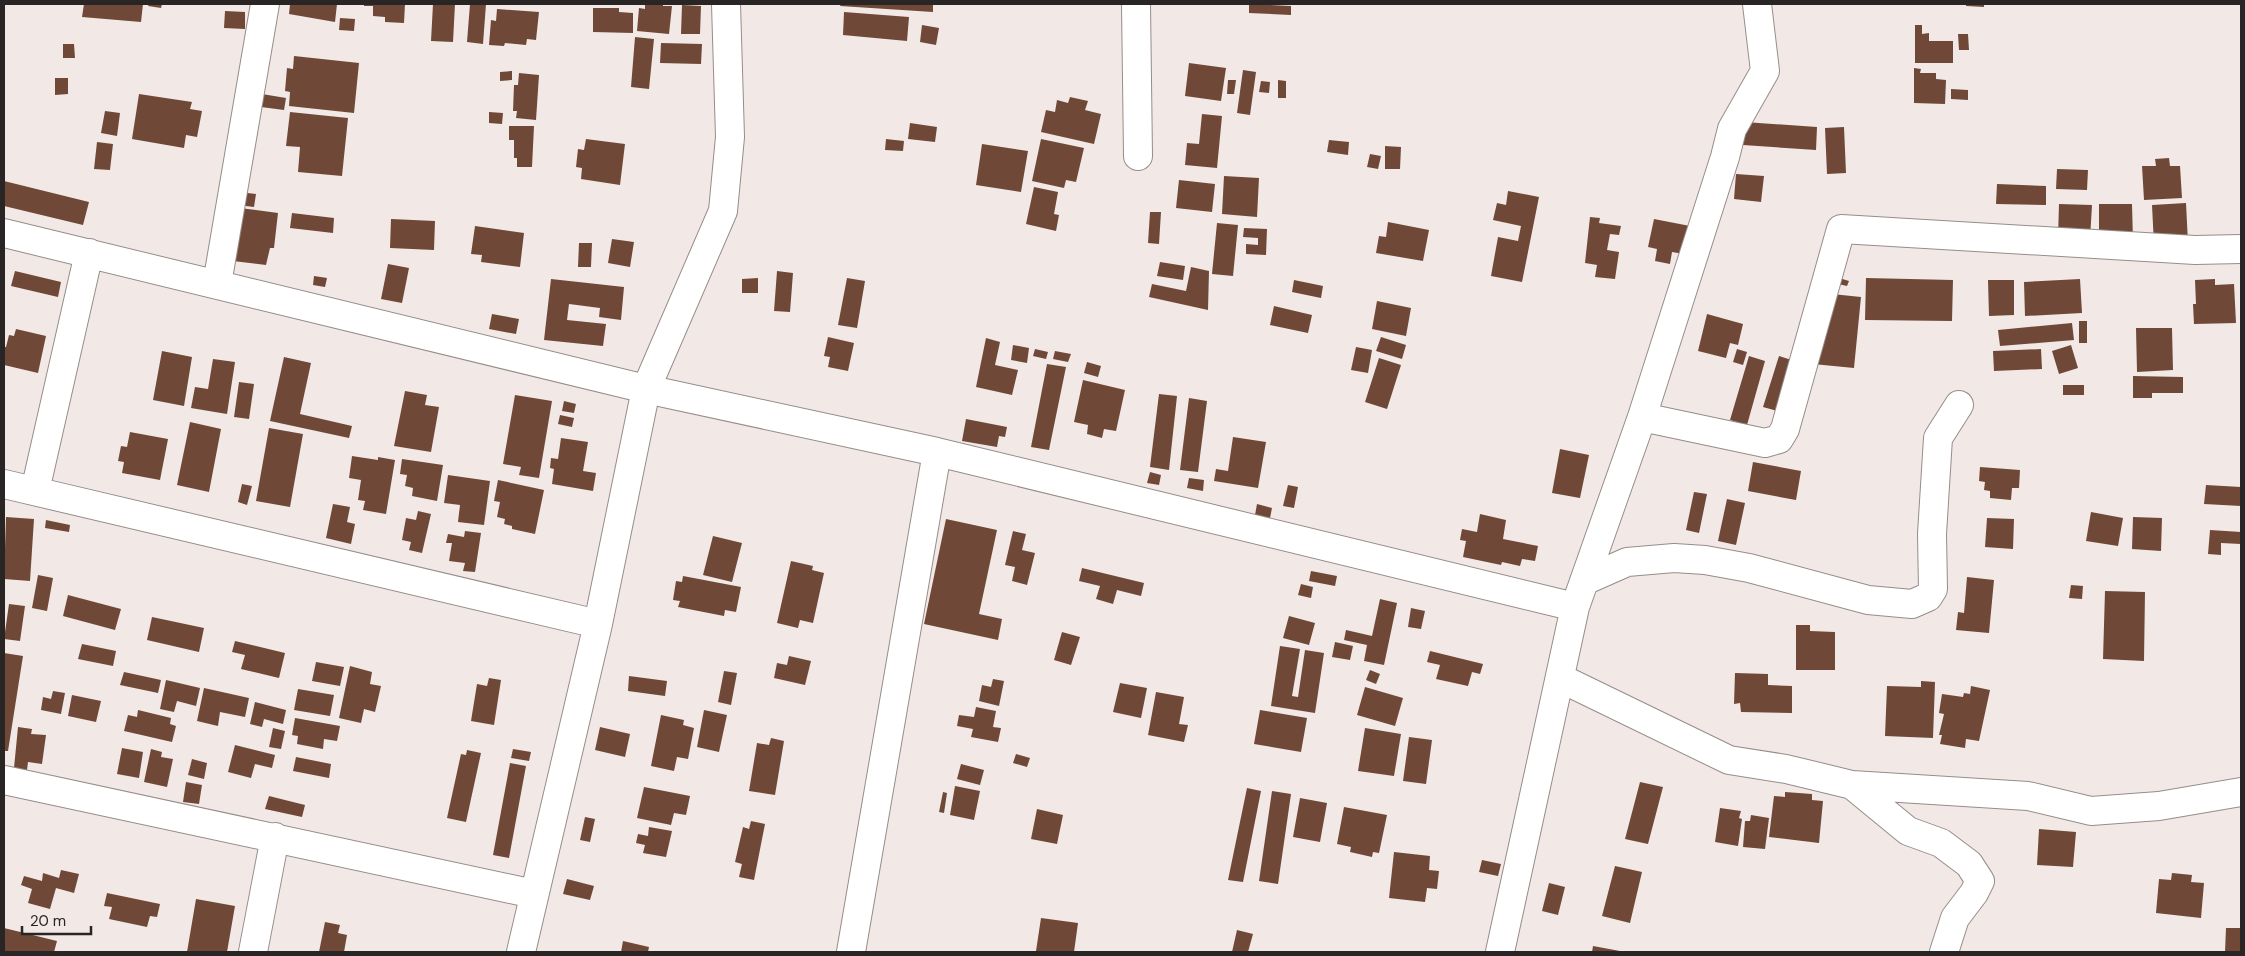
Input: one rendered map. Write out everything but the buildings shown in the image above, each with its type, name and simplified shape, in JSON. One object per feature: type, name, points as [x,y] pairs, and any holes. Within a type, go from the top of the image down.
[{"type":"street","points":[[217,284],[265,4]]},
{"type":"street","points":[[521,952],[598,624],[646,389],[723,211],[730,137],[726,4]]},
{"type":"street","points":[[1136,4],[1138,156]]},
{"type":"street","points":[[1739,4],[1765,71]]},
{"type":"street","points":[[1500,952],[1575,608],[1642,417],[1725,157],[1732,129],[1765,71],[1756,4]]},
{"type":"street","points":[[1642,417],[1765,443],[1779,439],[1785,429],[1841,229],[2195,250],[2241,249]]},
{"type":"street","points":[[4,233],[646,389],[938,452],[1575,608]]},
{"type":"street","points":[[35,491],[89,253]]},
{"type":"street","points":[[1584,581],[1627,562],[1674,558],[1705,560],[1749,568],[1868,600],[1912,604],[1928,597],[1933,589],[1932,534],[1938,438],[1958,405]]},
{"type":"street","points":[[851,952],[938,452]]},
{"type":"street","points":[[4,484],[598,624]]},
{"type":"street","points":[[1560,678],[1729,760],[1786,769],[1852,784],[2028,796],[2091,810],[2159,806],[2241,792]]},
{"type":"street","points":[[4,780],[534,894]]},
{"type":"street","points":[[1852,784],[1908,831],[1941,843],[1969,864],[1980,881],[1974,893],[1954,918],[1944,952]]},
{"type":"street","points":[[253,952],[276,838]]}]
